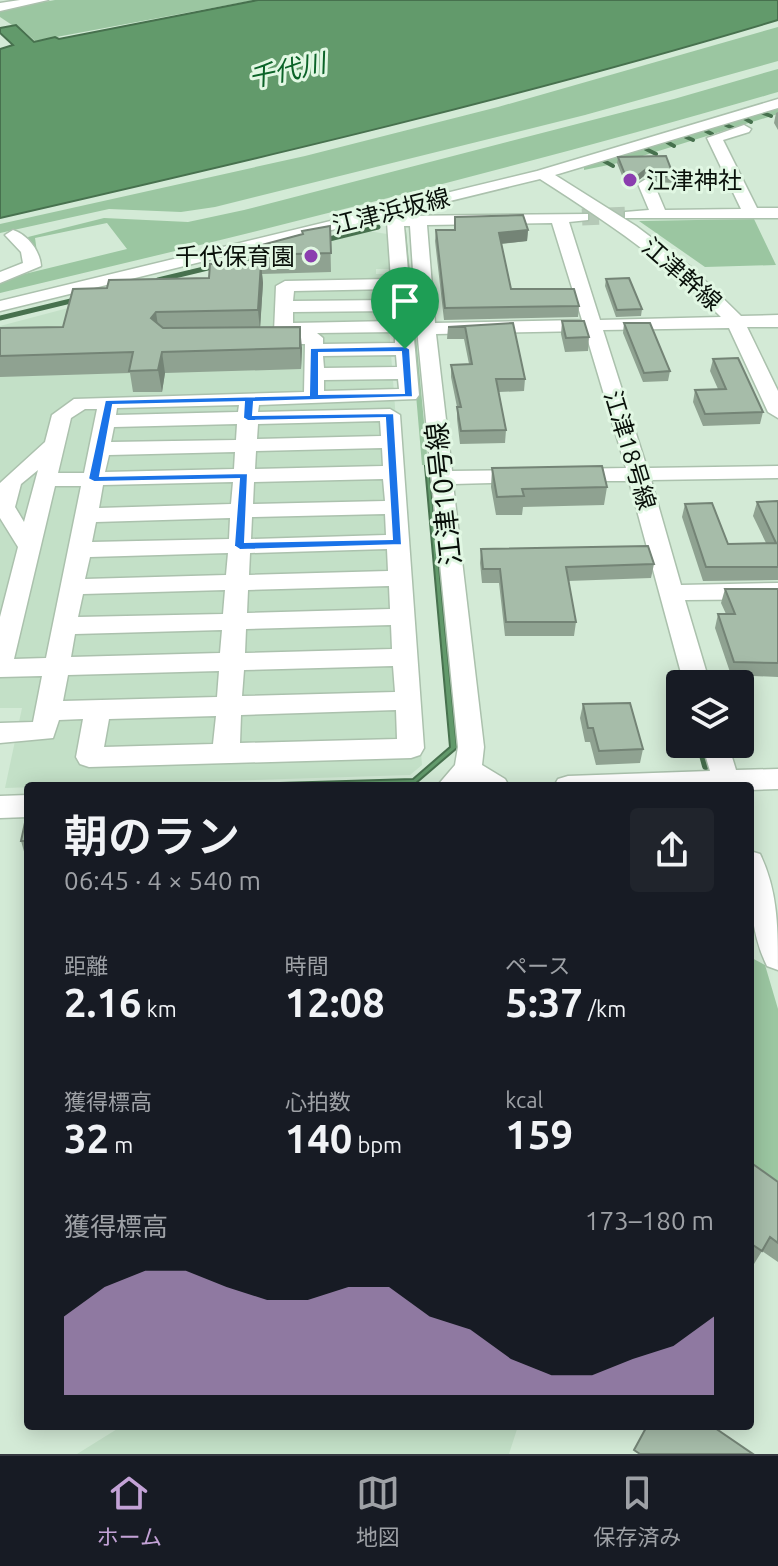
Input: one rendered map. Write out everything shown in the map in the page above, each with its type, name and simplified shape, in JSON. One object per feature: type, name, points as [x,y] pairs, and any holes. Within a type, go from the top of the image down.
[{"type":"street","points":[[0,7],[42,0]]},
{"type":"street","points":[[0,299],[333,219],[778,100]]},
{"type":"street","name":"江津浜坂線","points":[[0,306],[542,174],[778,100]]},
{"type":"street","points":[[751,213],[714,138],[778,119]]},
{"type":"street","name":"江津幹線","points":[[542,174],[630,230],[686,272],[735,321],[778,412]]},
{"type":"street","points":[[646,184],[659,215]]},
{"type":"street","points":[[631,215],[778,213]]},
{"type":"street","name":"江津18号線","points":[[559,217],[638,473],[693,670]]},
{"type":"street","points":[[160,268],[180,271],[395,222],[582,217]]},
{"type":"street","name":"江津10号線","points":[[418,220],[426,329],[471,747],[459,777]]},
{"type":"street","points":[[395,222],[409,395],[314,397],[248,408],[201,400],[158,387],[133,387],[81,403],[62,415],[0,667],[405,657]]},
{"type":"street","points":[[0,278],[23,272],[32,266],[33,259],[13,235]]},
{"type":"street","points":[[283,333],[285,286],[400,284]]},
{"type":"street","points":[[284,307],[401,305]]},
{"type":"street","points":[[426,329],[778,321]]},
{"type":"street","points":[[239,339],[283,333],[403,326]]},
{"type":"street","points":[[283,333],[314,338],[314,397]]},
{"type":"street","points":[[314,350],[405,349]]},
{"type":"street","points":[[314,374],[407,373]]},
{"type":"street","points":[[107,412],[201,400]]},
{"type":"street","points":[[81,403],[107,412],[248,408],[390,415],[411,748],[89,757],[98,709]]},
{"type":"street","points":[[226,753],[248,408]]},
{"type":"street","points":[[0,733],[44,731],[107,412]]},
{"type":"street","points":[[99,449],[392,442]]},
{"type":"street","points":[[30,548],[4,507],[11,482],[56,443]]},
{"type":"street","points":[[47,480],[394,472]]},
{"type":"street","points":[[442,478],[778,472]]},
{"type":"street","points":[[87,515],[396,507]]},
{"type":"street","points":[[80,550],[398,542]]},
{"type":"street","points":[[72,587],[401,578]]},
{"type":"street","points":[[670,593],[778,591]]},
{"type":"street","points":[[65,626],[403,617]]},
{"type":"street","points":[[48,711],[408,701]]},
{"type":"street","points":[[719,758],[727,782]]},
{"type":"street","points":[[459,777],[479,782]]},
{"type":"street","points":[[740,782],[778,779]]},
{"type":"street","points":[[0,807],[24,806]]},
{"type":"street","points":[[754,883],[767,950]]},
{"type":"shaded area","points":[[55,0],[255,0],[35,41],[17,25],[0,17],[0,10]]},
{"type":"shaded area","points":[[778,27],[778,61],[585,115],[215,207],[181,212],[109,209],[0,233],[0,224],[305,156],[498,107]]},
{"type":"shaded area","points":[[778,69],[778,92],[390,197],[0,293],[0,280],[127,249],[107,223],[35,238],[37,252],[34,253],[28,237],[104,218],[188,222],[244,210],[674,99]]},
{"type":"shaded area","points":[[778,108],[778,114],[623,162],[584,170],[584,166]]},
{"type":"shaded area","points":[[754,219],[776,265],[705,267],[639,221]]},
{"type":"shaded area","points":[[402,230],[406,230],[428,465],[422,465]]},
{"type":"shaded area","points":[[368,231],[387,234],[390,269],[376,269],[376,274],[385,274],[422,765],[410,775],[192,782],[24,782],[24,787],[5,788],[22,708],[0,708],[0,326],[178,279],[220,278],[221,270]]},
{"type":"shaded area","points":[[754,959],[765,965],[778,1009],[778,1181],[765,1182],[754,1174]]},
{"type":"shaded area","points":[[116,1430],[517,1430],[509,1454],[77,1454]]},
{"type":"water","name":"千代川","points":[[258,0],[778,0],[778,20],[488,101],[0,218],[0,49],[13,45],[0,33],[0,28],[16,25],[34,42]]},
{"type":"water","points":[[425,466],[429,466],[457,748],[417,782],[311,782],[413,779],[450,747]]},
{"type":"building","points":[[666,156],[674,177],[657,176],[645,170],[636,177],[626,177],[618,157]]},
{"type":"building","points":[[523,215],[528,230],[499,233],[511,289],[574,289],[579,306],[445,308],[436,230],[455,230],[455,217]]},
{"type":"building","points":[[330,226],[331,253],[251,255],[250,248],[303,234],[302,231]]},
{"type":"building","points":[[261,263],[258,310],[156,312],[151,318],[163,328],[300,327],[300,348],[162,352],[158,370],[129,371],[133,352],[0,356],[0,328],[63,327],[73,289],[107,288],[109,280],[209,278],[210,264]]},
{"type":"building","points":[[629,278],[642,309],[617,310],[606,279]]},
{"type":"building","points":[[562,321],[584,321],[589,337],[566,338]]},
{"type":"building","points":[[513,323],[525,379],[496,379],[506,430],[461,431],[457,407],[461,407],[451,365],[472,364],[465,326],[448,327]]},
{"type":"building","points":[[624,323],[650,323],[670,371],[644,373]]},
{"type":"building","points":[[738,358],[763,412],[705,414],[695,390],[726,389],[713,359]]},
{"type":"building","points":[[602,466],[607,487],[522,489],[524,496],[497,497],[492,468]]},
{"type":"building","points":[[778,501],[778,567],[706,567],[685,504],[712,503],[728,544],[776,543],[757,502]]},
{"type":"building","points":[[648,546],[654,564],[566,567],[576,622],[506,622],[500,569],[483,569],[481,549]]},
{"type":"building","points":[[725,589],[778,589],[778,663],[734,662],[718,614],[735,614]]},
{"type":"building","points":[[630,703],[643,749],[599,751],[593,728],[588,728],[583,704]]},
{"type":"building","points":[[754,1165],[778,1182],[778,1243],[770,1237],[762,1251],[754,1246]]},
{"type":"building","points":[[645,1430],[718,1430],[753,1454],[640,1454],[634,1450]]},
{"type":"waterway","points":[[763,113],[771,116]]},
{"type":"waterway","points":[[744,118],[751,122]]},
{"type":"waterway","points":[[726,125],[733,128]]},
{"type":"waterway","points":[[706,131],[712,134]]},
{"type":"waterway","points":[[686,137],[693,140]]},
{"type":"waterway","points":[[667,142],[674,146]]},
{"type":"waterway","points":[[646,149],[656,154]]},
{"type":"waterway","points":[[604,161],[613,166]]},
{"type":"waterway","points":[[321,241],[378,227]]},
{"type":"waterway","points":[[158,280],[258,256]]},
{"type":"waterway","points":[[0,318],[79,299]]},
{"type":"waterway","points":[[704,758],[706,766]]},
{"type":"tunnel","points":[[582,217],[631,215]]},
{"type":"place","name":"江津神社","points":[[630,180]]},
{"type":"place","name":"千代保育園","points":[[311,256]]},
{"type":"route","points":[[405,349],[409,395],[249,399],[248,418],[390,415],[398,542],[240,546],[244,475],[94,479],[109,402],[314,397],[314,350],[405,349]]}]
